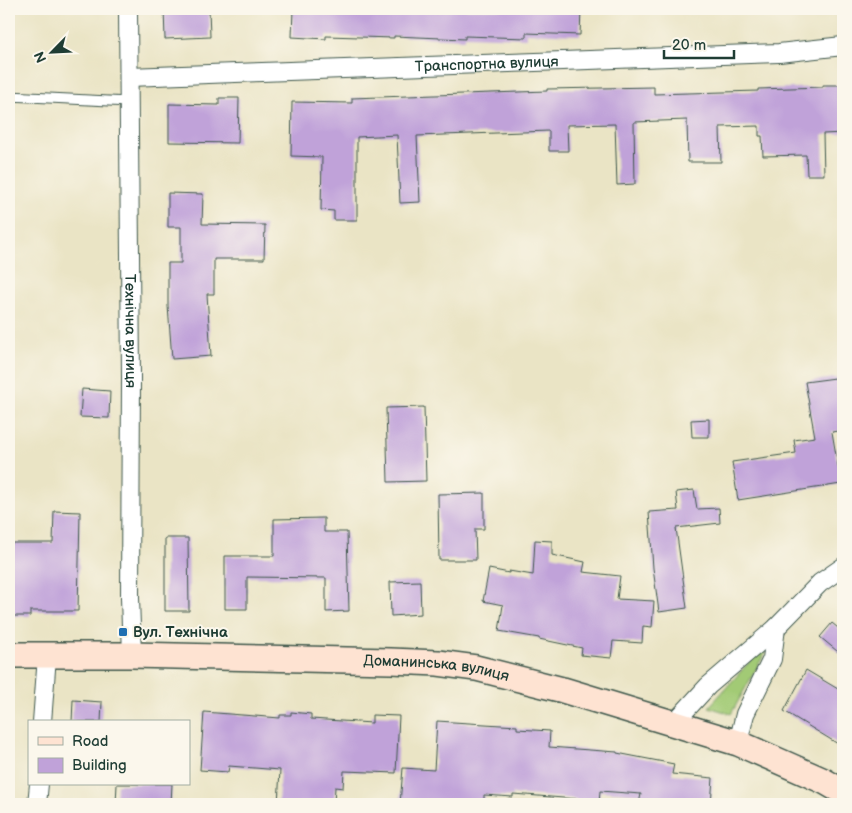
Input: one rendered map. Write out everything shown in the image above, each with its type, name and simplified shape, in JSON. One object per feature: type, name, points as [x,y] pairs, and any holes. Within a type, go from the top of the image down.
[{"type":"main road","name":"Доманинська вулиця","points":[[9,655],[132,655],[391,661],[476,668],[563,690],[738,743],[824,781],[843,792]]},
{"type":"street","name":"Технічна вулиця","points":[[128,9],[131,367],[130,598],[132,655]]},
{"type":"street","name":"Транспортна вулиця","points":[[129,77],[779,53],[843,46]]},
{"type":"street","points":[[673,724],[708,686],[776,628],[820,583],[843,567]]},
{"type":"street","points":[[738,743],[745,714],[772,659],[776,628]]},
{"type":"street","points":[[42,720],[47,656]]},
{"type":"street","points":[[37,804],[39,786]]},
{"type":"lane","points":[[9,96],[129,102]]},
{"type":"green space","points":[[760,650],[765,653],[731,714],[709,707]]},
{"type":"building","points":[[164,9],[209,9],[210,37],[165,39]]},
{"type":"building","points":[[293,9],[581,9],[580,35],[526,33],[526,38],[465,36],[465,39],[394,36],[394,38],[326,36],[326,39],[292,37]]},
{"type":"building","points":[[823,85],[843,85],[843,133],[823,134],[824,175],[807,175],[806,155],[763,156],[762,136],[759,136],[759,126],[720,127],[721,162],[688,162],[687,120],[634,122],[635,184],[617,185],[615,124],[567,125],[568,151],[549,151],[549,131],[417,136],[420,202],[400,203],[397,135],[357,137],[357,220],[334,220],[334,211],[321,210],[322,157],[291,156],[292,102],[352,103],[352,98],[547,91],[547,89],[654,87],[654,94],[758,91],[758,89],[823,87]]},
{"type":"building","points":[[219,98],[239,98],[238,143],[169,142],[169,104],[219,105]]},
{"type":"building","points":[[168,193],[203,194],[202,224],[265,225],[264,259],[214,259],[214,294],[207,294],[211,356],[172,359],[168,306],[168,263],[181,263],[181,227],[168,227]]},
{"type":"building","points":[[843,377],[843,430],[832,432],[841,484],[738,500],[732,462],[796,453],[794,440],[815,437],[805,382]]},
{"type":"building","points":[[82,389],[110,391],[109,418],[80,417]]},
{"type":"building","points":[[424,407],[426,481],[388,482],[386,408]]},
{"type":"building","points":[[709,419],[709,437],[692,437],[691,420]]},
{"type":"building","points":[[694,490],[697,509],[719,508],[720,523],[676,528],[687,608],[659,612],[653,568],[649,512],[678,510],[676,492]]},
{"type":"building","points":[[484,493],[484,529],[475,529],[476,560],[439,560],[438,494]]},
{"type":"building","points":[[54,511],[80,512],[78,611],[30,611],[30,616],[9,616],[9,543],[53,543]]},
{"type":"building","points":[[324,518],[324,532],[347,532],[349,611],[326,612],[326,578],[247,577],[247,609],[225,609],[225,556],[274,556],[274,519]]},
{"type":"building","points":[[165,538],[188,538],[189,611],[165,611]]},
{"type":"building","points":[[535,540],[552,541],[552,555],[585,562],[583,572],[620,576],[617,599],[654,601],[652,627],[643,626],[642,643],[613,641],[611,658],[581,655],[582,648],[499,631],[503,605],[483,601],[489,569],[533,575]]},
{"type":"building","points":[[420,581],[421,614],[391,616],[390,582]]},
{"type":"building","points":[[832,623],[843,632],[843,656],[820,637]]},
{"type":"building","points":[[806,670],[843,692],[843,747],[784,711]]},
{"type":"building","points":[[73,700],[102,702],[101,720],[72,720]]},
{"type":"building","points":[[204,712],[280,718],[280,715],[291,715],[291,712],[311,714],[311,719],[372,723],[372,715],[399,716],[396,773],[344,771],[343,788],[335,787],[334,804],[278,804],[280,770],[229,766],[228,772],[200,770]]},
{"type":"building","points":[[437,721],[517,726],[517,729],[550,731],[549,747],[617,752],[674,764],[672,774],[713,778],[711,804],[639,804],[641,794],[600,791],[599,804],[576,804],[576,799],[513,794],[513,797],[484,795],[484,804],[400,804],[403,768],[434,770]]},
{"type":"building","points":[[117,786],[172,786],[171,804],[116,804]]},
{"type":"place","name":"Вул. Технічна","points":[[123,632]]}]
